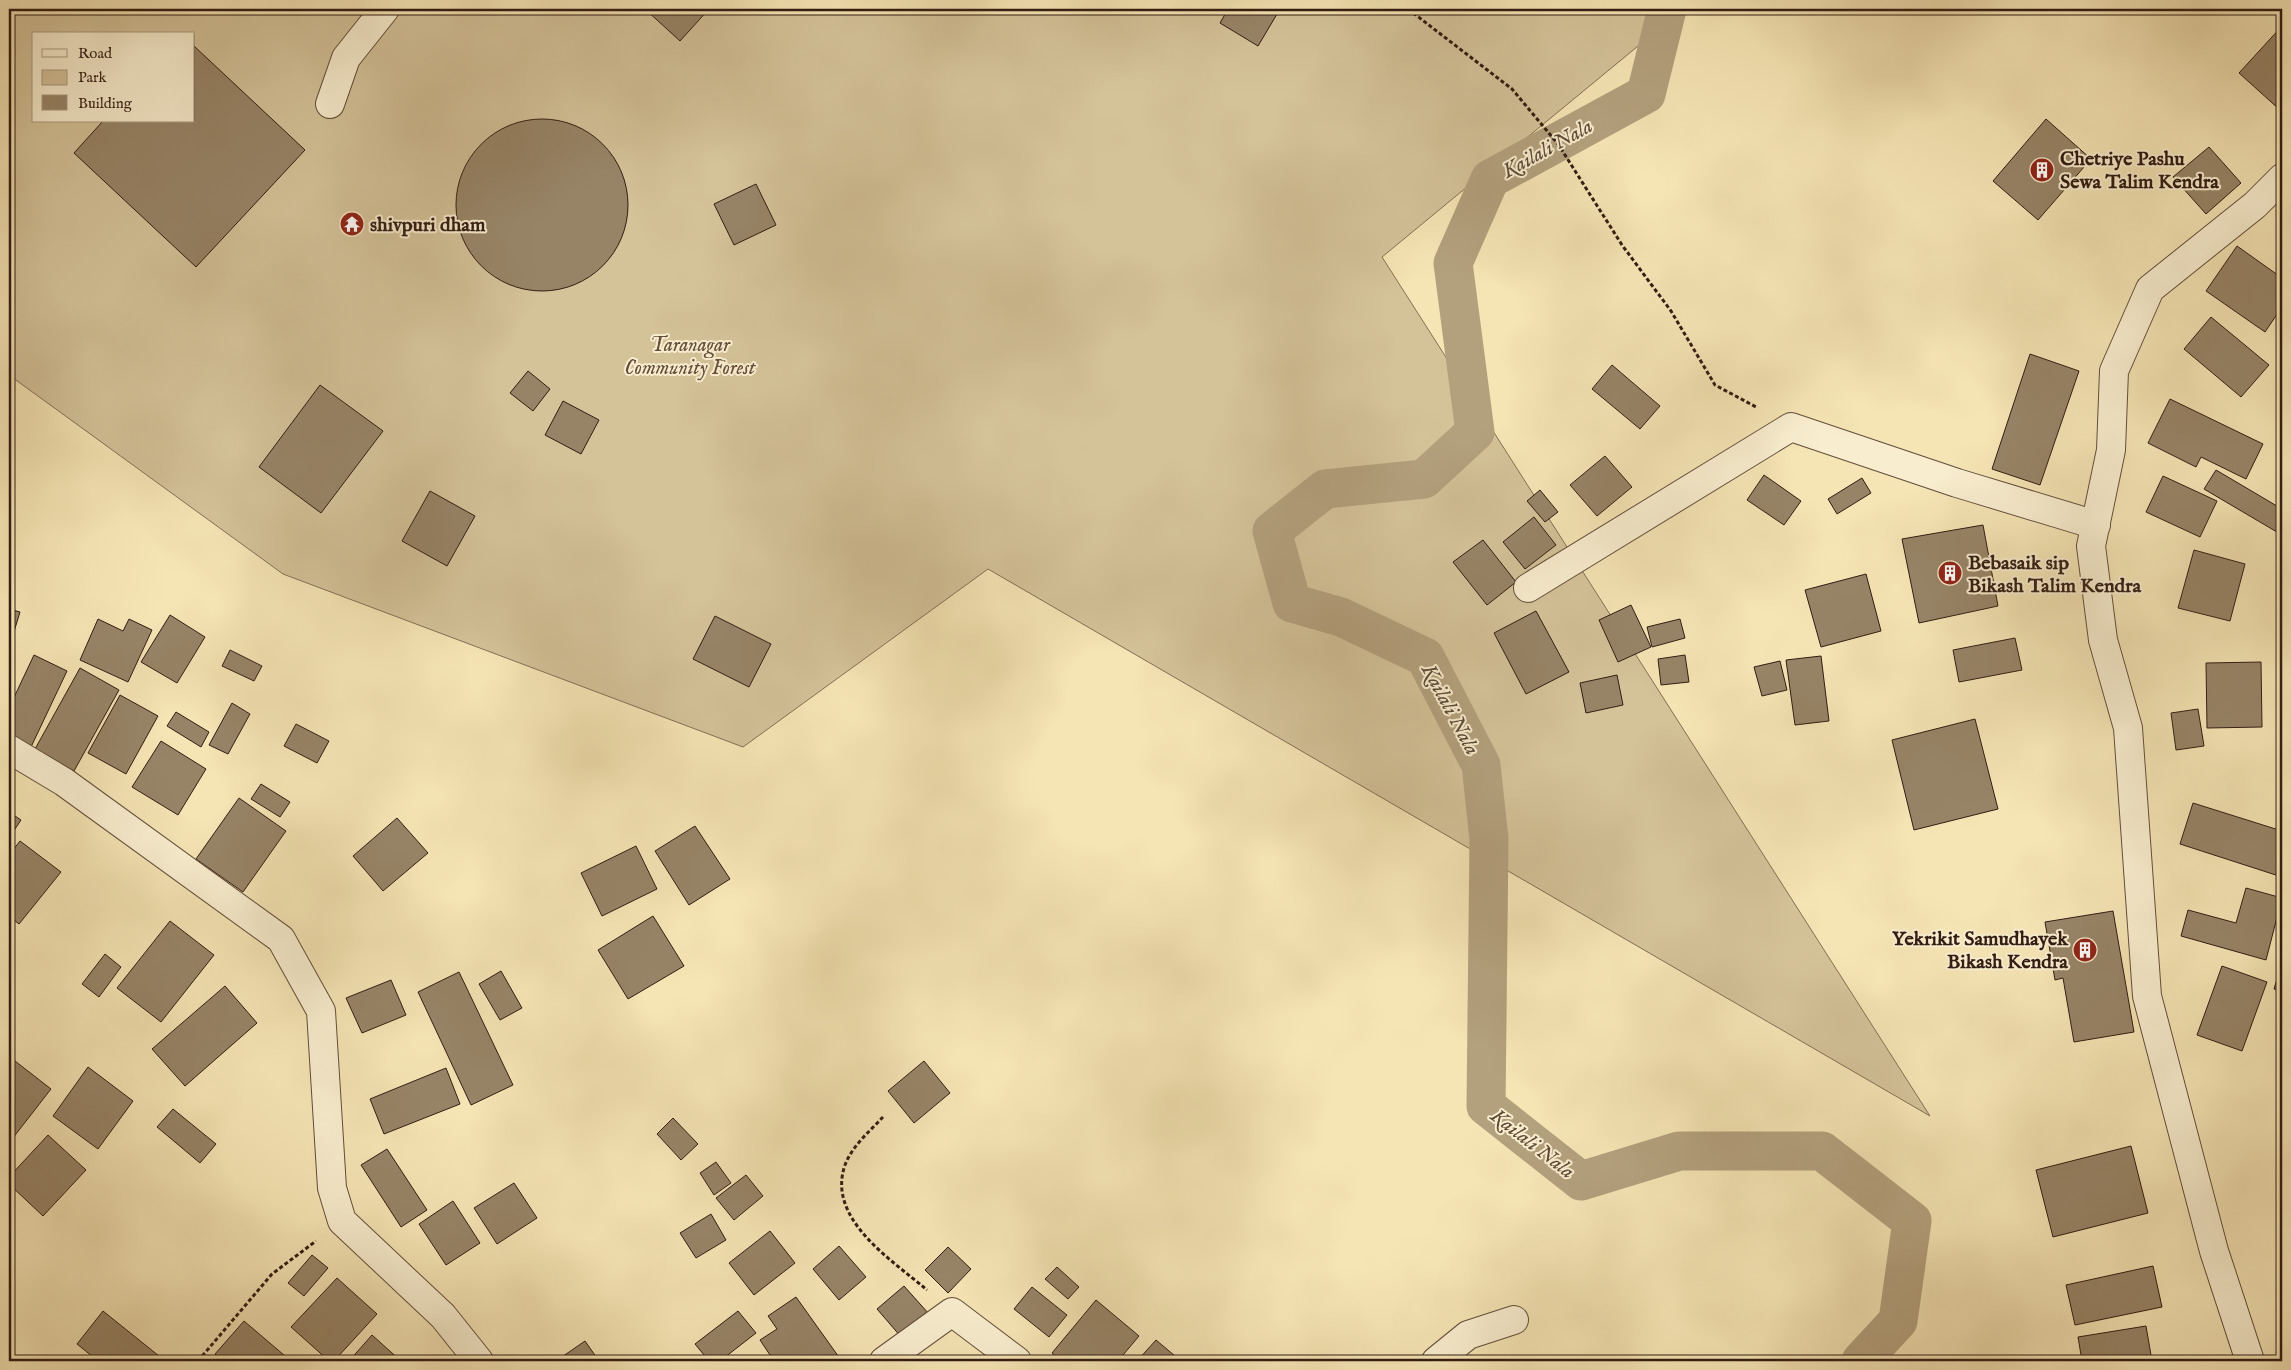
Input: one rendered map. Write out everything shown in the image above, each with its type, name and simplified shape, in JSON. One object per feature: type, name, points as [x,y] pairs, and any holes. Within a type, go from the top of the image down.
[{"type":"street","points":[[330,104],[346,58],[385,9]]},
{"type":"street","points":[[2250,1361],[2214,1251],[2147,996],[2128,728],[2103,640],[2091,546],[2111,450],[2114,372],[2150,289],[2255,205],[2282,178]]},
{"type":"street","points":[[1528,588],[1791,427],[1957,483],[2096,525]]},
{"type":"street","points":[[9,749],[64,782],[281,939],[321,1011],[332,1188],[342,1221],[443,1316],[479,1361]]},
{"type":"street","points":[[884,1361],[952,1312],[1017,1361]]},
{"type":"street","points":[[1436,1361],[1468,1335],[1514,1320]]},
{"type":"path","points":[[1408,9],[1512,89],[1558,144],[1622,245],[1671,311],[1715,384],[1791,427]]},
{"type":"path","points":[[883,1117],[861,1140],[846,1165],[841,1191],[853,1222],[865,1236],[952,1312]]},
{"type":"path","points":[[198,1361],[272,1274],[342,1221]]},
{"type":"green space","name":"Taranagar Community Forest","points":[[9,9],[1683,9],[1382,257],[1930,1116],[988,569],[743,747],[283,574],[9,375]]},
{"type":"building","points":[[645,9],[709,9],[680,41]]},
{"type":"building","points":[[1228,9],[1280,9],[1258,46],[1220,23]]},
{"type":"building","points":[[2282,26],[2282,108],[2280,110],[2239,73]]},
{"type":"building","points":[[195,47],[305,150],[196,267],[74,153],[102,122],[195,122]]},
{"type":"building","points":[[542,119],[559,121],[575,126],[603,144],[621,172],[626,188],[628,205],[626,222],[621,238],[603,266],[575,284],[559,289],[542,291],[525,289],[509,284],[481,266],[463,238],[458,222],[456,205],[458,188],[463,172],[481,144],[509,126],[525,121]]},
{"type":"building","name":"Chetriye Pashu Sewa Talim Kendra","points":[[2046,119],[2091,159],[2038,220],[1993,181]]},
{"type":"building","points":[[2209,147],[2241,183],[2206,214],[2173,177]]},
{"type":"building","points":[[756,184],[776,225],[734,245],[714,204]]},
{"type":"building","points":[[2237,246],[2282,278],[2282,307],[2265,332],[2206,291]]},
{"type":"building","points":[[2211,317],[2269,365],[2241,397],[2184,349]]},
{"type":"building","points":[[2030,354],[2079,371],[2040,485],[1992,469]]},
{"type":"building","points":[[1612,365],[1660,406],[1640,429],[1592,389]]},
{"type":"building","points":[[528,371],[550,389],[533,411],[510,393]]},
{"type":"building","points":[[320,385],[383,431],[321,513],[259,467]]},
{"type":"building","points":[[2170,399],[2263,444],[2246,479],[2201,457],[2196,467],[2148,443]]},
{"type":"building","points":[[563,401],[599,420],[581,454],[545,435]]},
{"type":"building","points":[[1605,456],[1632,487],[1597,516],[1570,485]]},
{"type":"building","points":[[2216,470],[2282,509],[2282,535],[2204,489]]},
{"type":"building","points":[[1764,475],[1801,501],[1784,525],[1747,500]]},
{"type":"building","points":[[2163,476],[2217,501],[2200,537],[2146,512]]},
{"type":"building","points":[[1862,478],[1871,493],[1837,514],[1828,499]]},
{"type":"building","points":[[1540,490],[1558,512],[1545,522],[1527,501]]},
{"type":"building","points":[[430,491],[475,516],[447,566],[402,541]]},
{"type":"building","points":[[1534,517],[1556,545],[1525,569],[1503,542]]},
{"type":"building","name":"Bebasaik sip Bikash Talim Kendra","points":[[1983,525],[1998,606],[1919,623],[1902,539]]},
{"type":"building","points":[[1483,540],[1516,582],[1487,605],[1453,562]]},
{"type":"building","points":[[2194,550],[2245,564],[2230,621],[2178,608]]},
{"type":"building","points":[[1866,574],[1881,631],[1821,647],[1805,590]]},
{"type":"building","points":[[1631,605],[1651,647],[1618,662],[1599,620]]},
{"type":"building","points":[[9,609],[20,612],[9,648]]},
{"type":"building","points":[[1536,611],[1569,672],[1526,694],[1494,633]]},
{"type":"building","points":[[170,615],[205,637],[177,683],[141,662]]},
{"type":"building","points":[[715,616],[771,644],[749,687],[693,659]]},
{"type":"building","points":[[98,619],[123,631],[129,619],[152,630],[128,682],[80,660]]},
{"type":"building","points":[[1680,619],[1685,638],[1652,647],[1647,627]]},
{"type":"building","points":[[2015,638],[2022,670],[1959,682],[1953,650]]},
{"type":"building","points":[[230,650],[262,666],[254,681],[222,666]]},
{"type":"building","points":[[34,655],[67,671],[31,747],[9,736],[9,708]]},
{"type":"building","points":[[1685,655],[1689,682],[1661,685],[1658,659]]},
{"type":"building","points":[[1821,656],[1829,721],[1795,725],[1786,660]]},
{"type":"building","points":[[1780,661],[1787,690],[1762,696],[1754,667]]},
{"type":"building","points":[[2261,662],[2262,727],[2207,728],[2206,663]]},
{"type":"building","points":[[80,668],[119,690],[74,771],[35,749]]},
{"type":"building","points":[[1617,675],[1623,705],[1586,713],[1580,683]]},
{"type":"building","points":[[120,695],[158,716],[126,774],[88,753]]},
{"type":"building","points":[[232,703],[250,714],[228,754],[209,745]]},
{"type":"building","points":[[2198,709],[2204,746],[2176,750],[2171,713]]},
{"type":"building","points":[[176,712],[209,732],[201,747],[167,726]]},
{"type":"building","points":[[1975,719],[1998,809],[1914,830],[1892,740]]},
{"type":"building","points":[[296,724],[329,741],[317,763],[284,746]]},
{"type":"building","points":[[161,741],[206,769],[178,815],[132,787]]},
{"type":"building","points":[[261,784],[290,802],[280,817],[251,799]]},
{"type":"building","points":[[239,798],[286,831],[243,892],[196,859]]},
{"type":"building","points":[[2193,803],[2282,831],[2282,877],[2180,844]]},
{"type":"building","points":[[9,812],[21,820],[9,838]]},
{"type":"building","points":[[397,818],[428,853],[383,891],[353,856]]},
{"type":"building","points":[[695,826],[730,879],[689,905],[655,851]]},
{"type":"building","points":[[20,841],[61,872],[19,924],[9,916],[9,855]]},
{"type":"building","points":[[636,846],[657,889],[602,916],[581,873]]},
{"type":"building","points":[[2246,888],[2282,898],[2266,960],[2181,936],[2188,910],[2236,923]]},
{"type":"building","name":"Yekrikit Samudhayek Bikash Kendra","points":[[2113,911],[2134,1032],[2074,1042],[2063,978],[2055,980],[2045,922]]},
{"type":"building","points":[[653,916],[684,966],[628,999],[598,950]]},
{"type":"building","points":[[170,921],[214,955],[161,1022],[117,988]]},
{"type":"building","points":[[105,954],[121,967],[99,997],[82,984]]},
{"type":"building","points":[[2282,962],[2282,991],[2274,989]]},
{"type":"building","points":[[2222,966],[2267,982],[2242,1051],[2197,1035]]},
{"type":"building","points":[[501,971],[522,1008],[500,1020],[479,984]]},
{"type":"building","points":[[459,972],[513,1085],[471,1105],[418,992]]},
{"type":"building","points":[[391,980],[406,1015],[362,1033],[346,998]]},
{"type":"building","points":[[225,986],[257,1023],[185,1086],[152,1049]]},
{"type":"building","points":[[15,1061],[51,1089],[9,1143],[9,1069]]},
{"type":"building","points":[[924,1061],[950,1093],[914,1123],[888,1091]]},
{"type":"building","points":[[88,1067],[133,1101],[98,1149],[53,1116]]},
{"type":"building","points":[[446,1068],[460,1104],[384,1134],[370,1099]]},
{"type":"building","points":[[173,1109],[216,1144],[200,1163],[157,1127]]},
{"type":"building","points":[[673,1118],[698,1144],[681,1160],[657,1134]]},
{"type":"building","points":[[48,1135],[86,1170],[43,1216],[9,1184],[9,1177]]},
{"type":"building","points":[[2131,1146],[2148,1213],[2053,1237],[2036,1170]]},
{"type":"building","points":[[387,1149],[427,1210],[401,1227],[361,1165]]},
{"type":"building","points":[[716,1162],[731,1183],[714,1195],[700,1173]]},
{"type":"building","points":[[746,1175],[763,1196],[734,1220],[716,1198]]},
{"type":"building","points":[[514,1183],[537,1218],[497,1244],[474,1208]]},
{"type":"building","points":[[453,1201],[480,1243],[446,1265],[419,1224]]},
{"type":"building","points":[[711,1214],[726,1240],[696,1258],[680,1233]]},
{"type":"building","points":[[770,1231],[795,1263],[754,1295],[729,1263]]},
{"type":"building","points":[[839,1246],[866,1277],[839,1300],[813,1269]]},
{"type":"building","points":[[948,1247],[971,1269],[948,1293],[925,1270]]},
{"type":"building","points":[[312,1255],[328,1268],[304,1296],[288,1283]]},
{"type":"building","points":[[2153,1266],[2162,1307],[2075,1325],[2066,1285]]},
{"type":"building","points":[[1057,1267],[1079,1287],[1068,1299],[1045,1279]]},
{"type":"building","points":[[337,1278],[377,1314],[334,1361],[329,1361],[291,1327]]},
{"type":"building","points":[[904,1286],[929,1314],[902,1338],[877,1309]]},
{"type":"building","points":[[1032,1287],[1067,1315],[1049,1337],[1014,1309]]},
{"type":"building","points":[[796,1297],[840,1361],[774,1361],[760,1340],[777,1329],[768,1316]]},
{"type":"building","points":[[1096,1300],[1139,1336],[1118,1361],[1062,1361],[1052,1353]]},
{"type":"building","points":[[103,1311],[159,1356],[154,1361],[98,1361],[77,1344]]},
{"type":"building","points":[[738,1311],[756,1333],[720,1361],[709,1361],[695,1344]]},
{"type":"building","points":[[244,1321],[291,1361],[223,1361],[215,1354]]},
{"type":"building","points":[[2146,1326],[2152,1361],[2082,1361],[2078,1337]]},
{"type":"building","points":[[372,1335],[401,1361],[349,1361]]},
{"type":"building","points":[[1156,1340],[1181,1361],[1137,1361]]},
{"type":"building","points":[[585,1341],[599,1361],[556,1361]]},
{"type":"waterway","name":"Kailali Nala","points":[[1667,9],[1646,94],[1490,179],[1453,263],[1475,432],[1424,479],[1325,489],[1272,531],[1292,603],[1341,617],[1425,657],[1481,765],[1489,839],[1486,1106],[1581,1181],[1679,1151],[1822,1151],[1912,1221],[1898,1321],[1861,1361]]},
{"type":"place","name":"Chetriye Pashu Sewa Talim Kendra","points":[[2042,170]]},
{"type":"place","name":"shivpuri dham","points":[[352,224]]},
{"type":"place","name":"Bebasaik sip Bikash Talim Kendra","points":[[1950,573]]},
{"type":"place","name":"Yekrikit Samudhayek Bikash Kendra","points":[[2085,950]]}]
